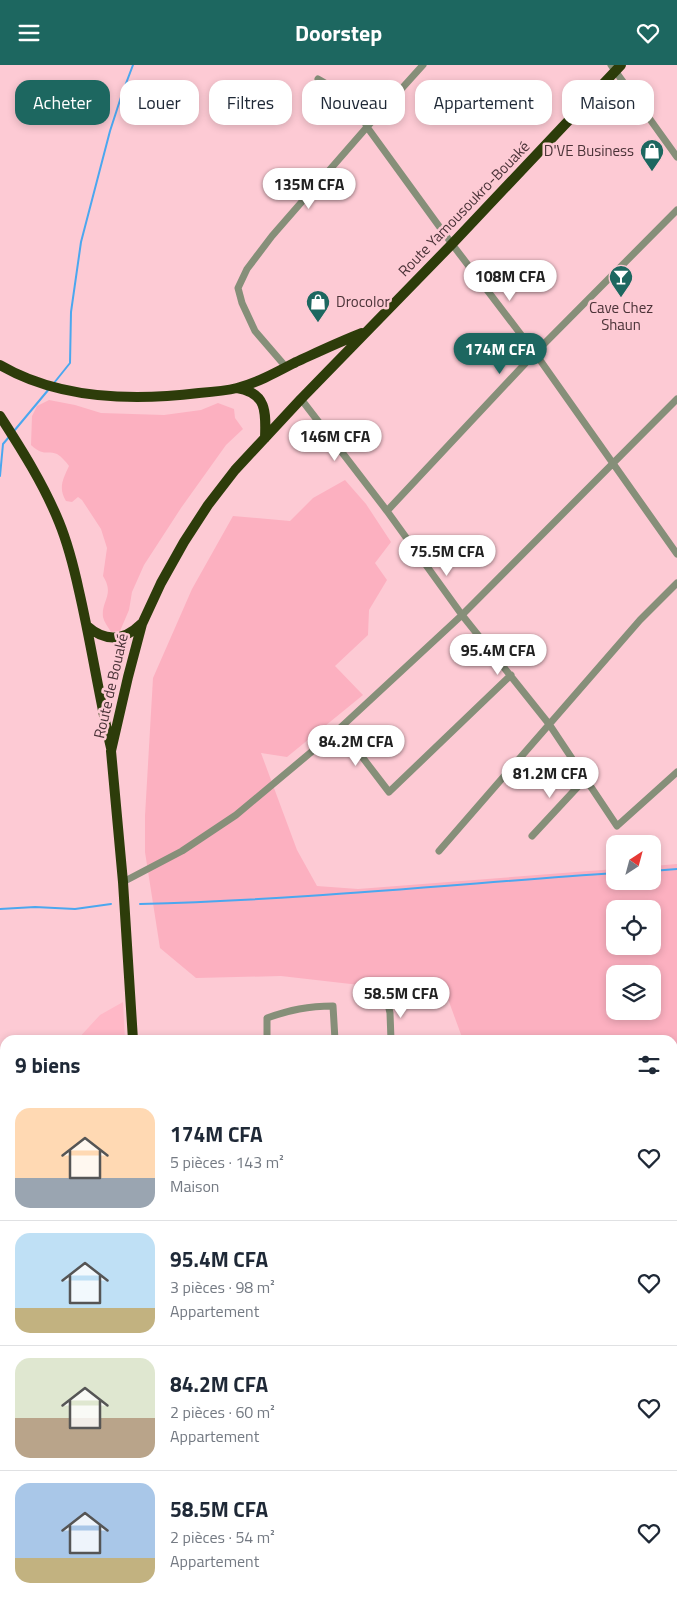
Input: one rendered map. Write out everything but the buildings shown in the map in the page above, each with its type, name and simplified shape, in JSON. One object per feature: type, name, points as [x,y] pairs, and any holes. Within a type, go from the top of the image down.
[{"type":"highway","name":"Route Yamousoukro-Bouaké","points":[[265,438],[365,332],[452,244],[616,67]]},
{"type":"highway","points":[[0,365],[53,386],[101,395],[138,398],[173,397],[237,388],[365,332]]},
{"type":"highway","points":[[237,388],[251,392],[262,403],[266,416],[265,438]]},
{"type":"highway","points":[[0,416],[20,446],[60,523],[74,569],[87,626],[111,751]]},
{"type":"highway","name":"Route de Bouaké","points":[[133,1035],[123,881],[111,751],[142,624],[161,583],[208,505],[265,438]]},
{"type":"highway","points":[[87,626],[103,636],[119,637],[134,632],[142,624]]},
{"type":"street","points":[[286,367],[255,331],[242,303],[238,289],[247,269],[272,236],[423,65]]},
{"type":"street","points":[[616,67],[677,157]]},
{"type":"street","points":[[318,79],[351,99],[359,109],[367,127],[452,244],[535,353],[677,554]]},
{"type":"street","points":[[387,511],[535,353],[677,210]]},
{"type":"street","points":[[301,399],[387,511],[462,615],[549,724],[617,826],[677,772]]},
{"type":"street","points":[[123,881],[182,851],[236,815],[340,729],[462,615],[677,399]]},
{"type":"street","points":[[438,851],[640,620],[677,583]]},
{"type":"street","points":[[340,729],[389,792],[511,675]]},
{"type":"street","points":[[532,835],[585,779]]},
{"type":"street","points":[[387,1000],[390,1013],[391,1035]]},
{"type":"street","points":[[267,1035],[267,1018],[296,1009],[315,1006],[333,1006],[335,1035]]},
{"type":"shaded area","points":[[49,400],[101,413],[164,415],[201,410],[218,403],[234,409],[235,418],[243,429],[226,445],[181,508],[144,565],[132,592],[129,610],[120,631],[111,632],[103,617],[108,588],[103,576],[107,548],[101,529],[82,500],[78,497],[72,502],[66,501],[62,488],[63,479],[69,466],[67,463],[57,454],[42,452],[31,445],[32,416],[37,406]]},
{"type":"shaded area","points":[[345,480],[366,504],[391,542],[375,563],[387,580],[369,610],[368,635],[335,666],[363,695],[287,757],[261,753],[297,850],[317,886],[358,889],[606,870],[606,890],[661,890],[661,865],[677,864],[677,1035],[461,1035],[448,999],[377,987],[281,976],[196,978],[160,948],[145,852],[145,816],[153,678],[192,589],[233,516],[290,521],[313,498]]},
{"type":"shaded area","points":[[123,1002],[125,1035],[82,1035],[100,1015]]},
{"type":"waterway","points":[[54,383],[70,363],[71,312],[81,242],[110,131],[133,65]]},
{"type":"waterway","points":[[14,431],[49,389]]},
{"type":"waterway","points":[[0,476],[3,444],[9,437]]},
{"type":"waterway","points":[[661,870],[677,869]]},
{"type":"waterway","points":[[140,904],[318,895],[606,874]]},
{"type":"waterway","points":[[0,909],[35,907],[75,909],[111,904]]},
{"type":"place","name":"D'VE Business","points":[[652,172]]},
{"type":"place","name":"Cave Chez Shaun","points":[[621,298]]},
{"type":"place","name":"Drocolor","points":[[318,323]]}]
